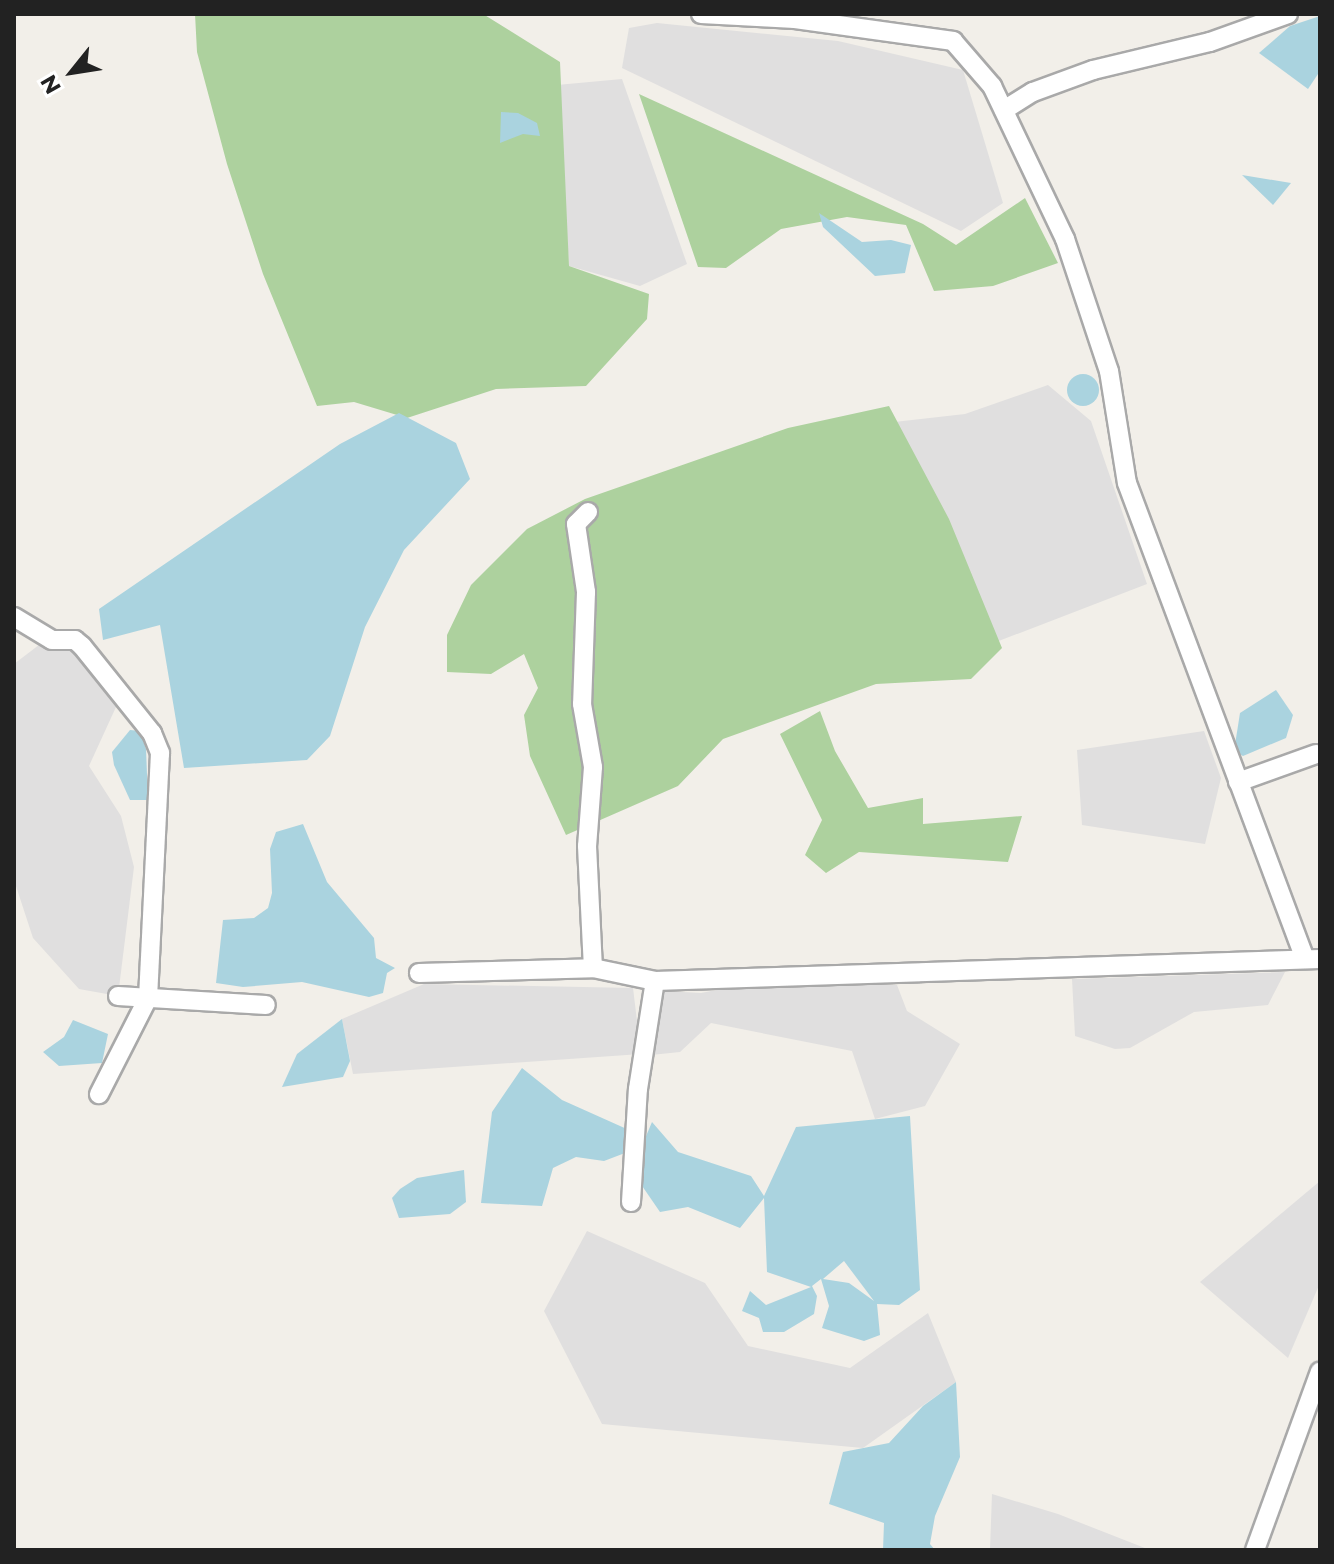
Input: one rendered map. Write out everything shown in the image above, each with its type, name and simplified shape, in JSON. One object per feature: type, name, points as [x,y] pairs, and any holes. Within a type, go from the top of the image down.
[{"type":"street","points":[[419,973],[593,968],[655,981],[1015,973],[1312,959],[1238,782],[1127,483],[1109,371],[1075,266],[1004,110],[977,64],[953,41],[795,19],[701,14]]},
{"type":"street","points":[[1004,110],[1033,92],[1093,70],[1210,42],[1288,14]]},
{"type":"street","points":[[588,512],[576,524],[586,592],[582,704],[593,767],[587,846],[593,968]]},
{"type":"street","points":[[14,617],[52,640],[75,640],[82,646],[152,733],[160,753],[148,998],[99,1094]]},
{"type":"street","points":[[1238,782],[1316,754]]},
{"type":"street","points":[[631,1202],[638,1089],[655,981]]},
{"type":"street","points":[[118,996],[266,1005]]},
{"type":"street","points":[[1255,1550],[1320,1371]]},
{"type":"shaded area","points":[[657,23],[838,41],[963,70],[1003,203],[961,231],[622,68],[629,28]]},
{"type":"shaded area","points":[[622,79],[687,264],[640,286],[569,266],[557,85]]},
{"type":"shaded area","points":[[1048,385],[1091,421],[1147,584],[978,649],[850,427],[965,414]]},
{"type":"shaded area","points":[[52,635],[127,683],[89,766],[121,816],[134,867],[118,996],[79,989],[33,938],[14,880],[14,664]]},
{"type":"shaded area","points":[[1204,731],[1221,778],[1205,844],[1082,825],[1077,750]]},
{"type":"shaded area","points":[[1285,972],[1268,1005],[1194,1012],[1130,1048],[1115,1049],[1075,1036],[1072,979]]},
{"type":"shaded area","points":[[424,984],[633,988],[641,1054],[353,1074],[342,1019]]},
{"type":"shaded area","points":[[748,984],[897,985],[907,1011],[960,1044],[925,1106],[875,1119],[852,1051],[711,1023],[680,1052],[651,1055],[664,991],[701,993]]},
{"type":"shaded area","points":[[1320,1181],[1320,1283],[1288,1358],[1200,1282]]},
{"type":"shaded area","points":[[587,1231],[705,1283],[748,1346],[850,1368],[928,1313],[956,1382],[863,1448],[602,1424],[544,1311]]},
{"type":"shaded area","points":[[992,1494],[1058,1514],[1150,1550],[990,1550]]},
{"type":"green space","points":[[195,14],[483,14],[560,62],[569,266],[649,294],[647,319],[586,386],[496,389],[407,418],[354,402],[317,406],[263,274],[227,164],[197,52]]},
{"type":"green space","points":[[639,94],[923,224],[956,245],[1025,198],[1058,263],[993,286],[934,291],[906,225],[847,217],[781,229],[726,268],[698,267]]},
{"type":"green space","points":[[889,406],[949,519],[1002,648],[971,679],[876,684],[723,739],[678,786],[566,835],[530,756],[524,715],[538,688],[524,654],[491,674],[447,672],[447,635],[471,585],[527,529],[585,499],[788,428]]},
{"type":"green space","points":[[820,711],[835,751],[868,808],[923,798],[923,824],[1022,816],[1008,862],[859,852],[826,873],[805,855],[822,820],[780,734]]},
{"type":"water","points":[[1320,16],[1320,71],[1308,89],[1259,53],[1290,26]]},
{"type":"water","points":[[501,112],[518,113],[537,123],[540,136],[523,134],[500,143]]},
{"type":"water","points":[[1242,175],[1291,183],[1273,205]]},
{"type":"water","points":[[819,213],[862,242],[891,240],[911,245],[905,273],[875,276],[823,227]]},
{"type":"water","points":[[1083,374],[1094,379],[1099,390],[1094,401],[1083,406],[1072,401],[1067,390],[1072,379]]},
{"type":"water","points":[[399,413],[456,443],[470,479],[404,550],[365,627],[330,736],[307,760],[184,768],[160,625],[103,640],[99,609],[340,444]]},
{"type":"water","points":[[1276,690],[1293,715],[1286,738],[1243,756],[1234,751],[1240,713]]},
{"type":"water","points":[[130,730],[140,731],[146,749],[148,800],[130,800],[114,765],[112,752]]},
{"type":"water","points":[[303,824],[327,882],[374,938],[376,958],[395,968],[387,973],[383,993],[369,997],[302,982],[243,987],[216,983],[223,920],[254,918],[268,908],[272,893],[270,849],[276,832]]},
{"type":"water","points":[[342,1019],[350,1061],[343,1077],[282,1087],[297,1054]]},
{"type":"water","points":[[73,1020],[108,1034],[102,1063],[59,1066],[43,1052],[64,1037]]},
{"type":"water","points":[[522,1068],[562,1100],[629,1130],[625,1153],[604,1161],[576,1157],[553,1168],[542,1206],[481,1203],[492,1112]]},
{"type":"water","points":[[910,1116],[920,1290],[899,1305],[877,1304],[880,1335],[864,1341],[822,1328],[829,1306],[821,1279],[812,1286],[817,1296],[814,1314],[784,1332],[763,1332],[759,1318],[742,1311],[750,1291],[766,1305],[811,1287],[767,1272],[764,1198],[740,1228],[688,1207],[660,1212],[638,1180],[641,1148],[652,1122],[678,1152],[751,1176],[764,1196],[796,1127]],"holes":[[[844,1261],[874,1301],[849,1283],[823,1279]]]},
{"type":"water","points":[[464,1170],[466,1202],[450,1214],[399,1218],[392,1198],[400,1189],[417,1178]]},
{"type":"water","points":[[956,1382],[960,1457],[935,1516],[930,1544],[935,1550],[883,1550],[884,1523],[829,1504],[843,1452],[889,1443],[923,1406]]}]
